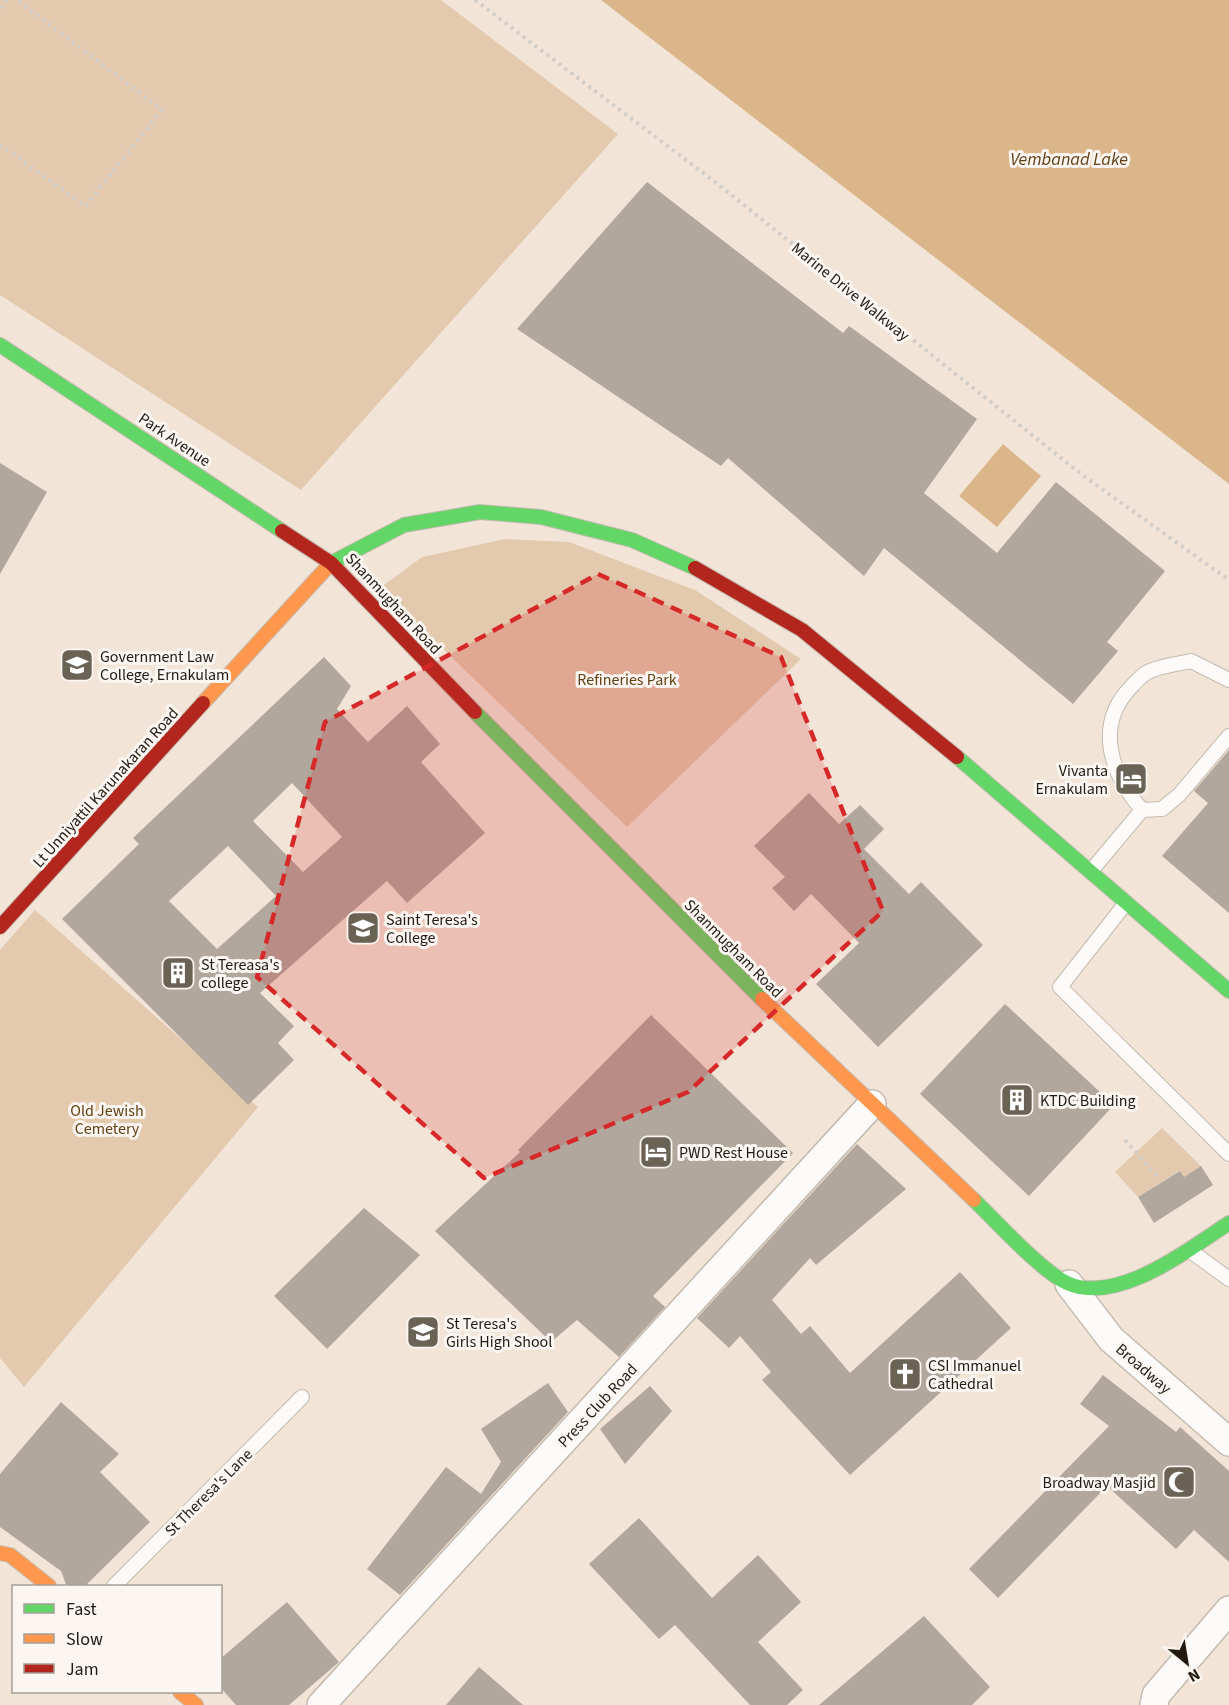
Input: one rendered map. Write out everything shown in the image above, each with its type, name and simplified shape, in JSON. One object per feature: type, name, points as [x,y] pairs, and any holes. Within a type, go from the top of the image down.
[{"type":"main road","name":"Park Avenue","points":[[0,345],[331,562]]},
{"type":"main road","name":"Shanmugham Road","points":[[1068,1284],[1029,1252],[872,1104],[653,891],[331,562],[404,525],[480,512],[541,517],[632,540],[706,573],[802,630],[1004,795],[1229,991]]},
{"type":"main road","name":"Lt Unniyattil Karunakaran Road","points":[[0,927],[331,562]]},
{"type":"main road","points":[[1068,1284],[1099,1287],[1128,1283],[1229,1223]]},
{"type":"main road","points":[[0,1553],[9,1555],[46,1585]]},
{"type":"main road","points":[[181,1693],[196,1705]]},
{"type":"street","name":"Press Club Road","points":[[321,1705],[872,1104]]},
{"type":"street","name":"Broadway","points":[[1068,1284],[1111,1339],[1229,1442]]},
{"type":"street","points":[[1154,1705],[1156,1695],[1229,1610]]},
{"type":"lane","points":[[1142,810],[1128,795],[1111,761],[1108,728],[1121,697],[1146,672],[1191,661],[1229,680]]},
{"type":"lane","points":[[1091,871],[1142,810],[1162,809],[1179,795],[1229,735]]},
{"type":"lane","points":[[1126,903],[1060,987],[1229,1154]]},
{"type":"lane","points":[[1187,1249],[1229,1279]]},
{"type":"lane","name":"St Theresa's Lane","points":[[116,1585],[302,1397]]},
{"type":"path","points":[[0,8],[7,0]]},
{"type":"path","points":[[0,144],[85,206],[162,110],[17,0]]},
{"type":"path","name":"Marine Drive Walkway","points":[[475,0],[603,100],[715,182],[1081,474],[1229,580]]},
{"type":"path","points":[[1125,1140],[1158,1178]]},
{"type":"highlighted area","points":[[598,574],[781,657],[883,911],[688,1092],[484,1178],[257,977],[325,722]]},
{"type":"green space","points":[[0,0],[441,0],[618,134],[301,490],[0,295]]},
{"type":"green space","name":"Refineries Park","points":[[505,539],[569,542],[695,590],[801,659],[627,827],[380,588],[422,557]]},
{"type":"green space","name":"Old Jewish Cemetery","points":[[35,910],[258,1107],[24,1387],[0,1358],[0,950]]},
{"type":"green space","points":[[1162,1128],[1201,1166],[1184,1177],[1179,1171],[1138,1197],[1115,1172]]},
{"type":"water","name":"Vembanad Lake","points":[[601,0],[1229,0],[1229,484]]},
{"type":"water","points":[[1003,444],[1041,476],[997,527],[959,496]]},
{"type":"building","points":[[647,182],[843,333],[849,326],[977,419],[924,493],[997,553],[1056,482],[1165,571],[1107,642],[1118,651],[1073,704],[884,548],[864,576],[728,458],[721,466],[517,329]]},
{"type":"building","points":[[0,463],[47,492],[0,574]]},
{"type":"building","points":[[324,657],[351,686],[337,709],[368,742],[407,706],[440,744],[421,762],[485,833],[407,903],[387,881],[260,993],[294,1026],[278,1043],[294,1060],[248,1105],[62,919],[139,844],[133,838]],"holes":[[[292,783],[342,837],[303,872],[253,821]],[[228,846],[276,896],[217,949],[169,901]]]},
{"type":"building","points":[[1229,750],[1229,913],[1162,856],[1208,803],[1194,791]]},
{"type":"building","points":[[809,793],[839,824],[860,805],[884,829],[864,849],[909,894],[921,882],[983,945],[878,1047],[816,984],[859,943],[811,894],[794,911],[772,888],[785,877],[754,846]]},
{"type":"building","name":"KTDC Building","points":[[1005,1004],[1114,1105],[1029,1196],[920,1094]]},
{"type":"building","name":"PWD Rest House","points":[[651,1015],[793,1153],[653,1296],[665,1307],[619,1357],[577,1320],[551,1342],[435,1231],[520,1152],[518,1150]]},
{"type":"building","points":[[857,1144],[906,1189],[816,1265],[810,1258],[772,1300],[801,1334],[810,1326],[850,1373],[960,1272],[1011,1328],[850,1475],[762,1380],[771,1372],[740,1336],[729,1348],[697,1318]]},
{"type":"building","points":[[1201,1166],[1213,1185],[1154,1223],[1138,1197],[1180,1171],[1184,1177]]},
{"type":"building","points":[[364,1208],[420,1255],[327,1349],[274,1296]]},
{"type":"building","points":[[1103,1375],[1176,1432],[1180,1427],[1229,1471],[1229,1562],[1194,1530],[1176,1549],[1107,1486],[998,1598],[969,1569],[1109,1426],[1080,1404]]},
{"type":"building","points":[[548,1383],[568,1412],[400,1595],[367,1569],[446,1467],[481,1494],[501,1462],[481,1429]]},
{"type":"building","points":[[650,1386],[672,1411],[625,1464],[600,1429]]},
{"type":"building","points":[[61,1402],[119,1454],[100,1472],[150,1522],[86,1585],[66,1585],[61,1571],[0,1527],[0,1474]]},
{"type":"building","points":[[639,1518],[712,1598],[758,1555],[801,1602],[758,1642],[803,1690],[787,1705],[750,1705],[675,1625],[659,1639],[589,1564]]},
{"type":"building","points":[[287,1602],[339,1662],[289,1705],[236,1705],[222,1689],[222,1657]]},
{"type":"building","points":[[924,1616],[990,1687],[972,1705],[819,1705]]},
{"type":"building","points":[[479,1667],[523,1705],[446,1705]]},
{"type":"traffic: fast","points":[[0,345],[282,531]]},
{"type":"traffic: fast","points":[[331,563],[404,525],[480,512],[541,517],[632,540],[695,568]]},
{"type":"traffic: fast","points":[[475,712],[762,999]]},
{"type":"traffic: fast","points":[[957,757],[1229,991]]},
{"type":"traffic: fast","points":[[974,1200],[1019,1245],[1056,1277],[1067,1283],[1087,1288],[1108,1287],[1130,1281],[1152,1271],[1229,1223]]},
{"type":"traffic: slow","points":[[203,703],[331,563]]},
{"type":"traffic: slow","points":[[762,999],[974,1200]]},
{"type":"traffic: slow","points":[[0,1553],[10,1555],[48,1585]]},
{"type":"traffic: slow","points":[[181,1693],[196,1705]]},
{"type":"traffic: jam","points":[[282,531],[331,563],[475,712]]},
{"type":"traffic: jam","points":[[695,568],[802,630],[957,757]]},
{"type":"traffic: jam","points":[[0,927],[203,703]]},
{"type":"place","name":"Government Law College, Ernakulam","points":[[77,665]]},
{"type":"place","name":"Vivanta Ernakulam","points":[[1131,779]]},
{"type":"place","name":"Saint Teresa's College","points":[[363,928]]},
{"type":"place","name":"St Tereasa's college","points":[[178,973]]},
{"type":"place","name":"KTDC Building","points":[[1017,1100]]},
{"type":"place","name":"PWD Rest House","points":[[656,1152]]},
{"type":"place","name":"St Teresa's Girls High Shool","points":[[423,1332]]},
{"type":"place","name":"CSI Immanuel Cathedral","points":[[905,1374]]},
{"type":"place","name":"Broadway Masjid","points":[[1179,1482]]}]
